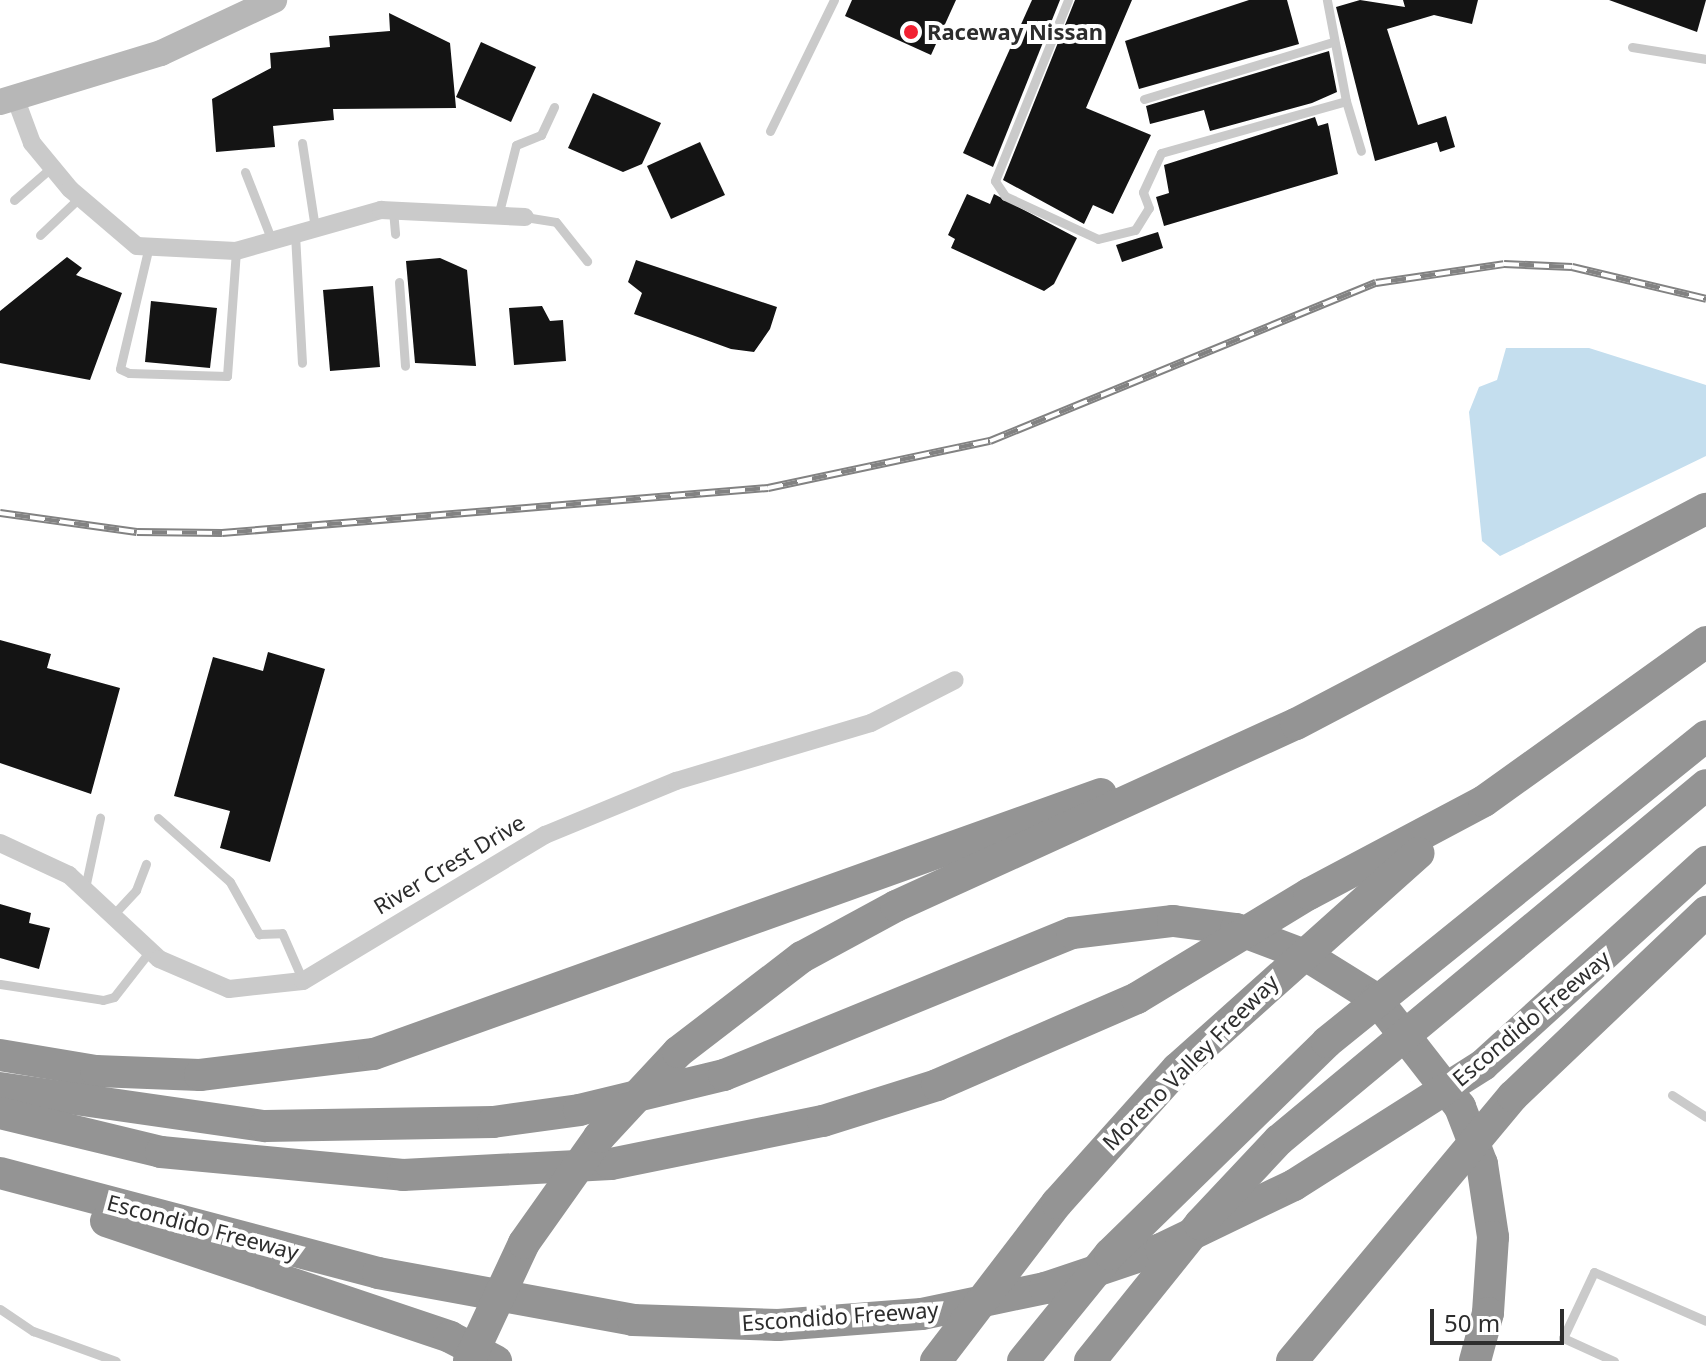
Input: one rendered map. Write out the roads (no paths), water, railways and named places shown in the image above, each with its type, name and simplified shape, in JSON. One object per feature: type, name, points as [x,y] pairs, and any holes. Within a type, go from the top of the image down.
[{"type":"highway","points":[[469,1361],[524,1243],[599,1137],[678,1052],[753,991],[847,930],[1296,724],[1706,509]]},
{"type":"highway","points":[[0,1113],[176,1154],[403,1175],[611,1164],[727,1144],[937,1085],[1051,1039],[1137,998],[1309,894],[1484,801],[1706,642]]},
{"type":"highway","points":[[0,1055],[96,1071],[200,1075],[374,1054],[1296,724]]},
{"type":"highway","points":[[1023,1361],[1110,1254],[1228,1133],[1327,1042],[1706,736]]},
{"type":"highway","points":[[1090,1361],[1200,1224],[1355,1073],[1706,785]]},
{"type":"highway","name":"Moreno Valley Freeway","points":[[936,1361],[1057,1203],[1177,1069],[1298,954],[1484,801]]},
{"type":"highway","name":"Escondido Freeway","points":[[0,1173],[378,1273],[633,1320],[778,1325],[922,1314],[1045,1288],[1161,1249],[1294,1185],[1483,1065],[1706,862]]},
{"type":"highway","points":[[1292,1361],[1513,1096],[1706,912]]},
{"type":"highway","points":[[0,1088],[170,1117],[320,1128],[406,1129],[579,1110],[724,1075],[1044,942],[1141,922],[1258,935],[1339,972],[1376,999],[1460,1107],[1482,1164],[1493,1237],[1488,1313],[1475,1361]]},
{"type":"highway","points":[[0,1186],[450,1337],[496,1361]]},
{"type":"street","points":[[274,0],[161,53],[4,100],[52,167],[80,197],[137,246],[236,251],[393,210],[525,217]]},
{"type":"street","name":"River Crest Drive","points":[[0,843],[23,849],[85,888],[150,951],[229,989],[303,981],[545,835],[676,781],[871,723],[955,680]]},
{"type":"lane","points":[[770,131],[834,0]]},
{"type":"lane","points":[[1068,0],[995,181],[1005,196],[1098,239],[1135,230],[1149,208],[1143,192],[1161,153],[1346,101]]},
{"type":"lane","points":[[1327,0],[1346,101],[1361,151]]},
{"type":"lane","points":[[1144,99],[1333,42]]},
{"type":"lane","points":[[1632,47],[1706,59]]},
{"type":"lane","points":[[498,216],[516,145],[541,135],[554,107]]},
{"type":"lane","points":[[302,143],[315,228]]},
{"type":"lane","points":[[14,200],[52,167]]},
{"type":"lane","points":[[245,172],[272,241]]},
{"type":"lane","points":[[40,235],[80,197]]},
{"type":"lane","points":[[393,210],[395,234]]},
{"type":"lane","points":[[525,217],[556,222],[587,261]]},
{"type":"lane","points":[[295,234],[302,363]]},
{"type":"lane","points":[[149,246],[120,369],[129,373],[227,376],[236,251]]},
{"type":"lane","points":[[399,282],[405,366]]},
{"type":"lane","points":[[85,888],[100,818]]},
{"type":"lane","points":[[158,818],[230,882],[259,934],[282,933],[303,981]]},
{"type":"lane","points":[[113,915],[136,890],[146,864]]},
{"type":"lane","points":[[0,984],[103,1000],[114,997],[150,951]]},
{"type":"lane","points":[[1672,1095],[1706,1117]]},
{"type":"lane","points":[[1614,1361],[1563,1338],[1594,1272],[1706,1321]]},
{"type":"lane","points":[[0,1309],[33,1331],[116,1361]]},
{"type":"water","points":[[1506,348],[1589,348],[1706,385],[1706,456],[1500,556],[1482,541],[1469,412],[1479,387],[1497,380]]},
{"type":"railway","points":[[0,513],[137,532],[222,533],[768,488],[990,441],[1376,283],[1504,264],[1572,267],[1706,299]]},
{"type":"place","name":"Raceway Nissan","points":[[911,32]]}]
